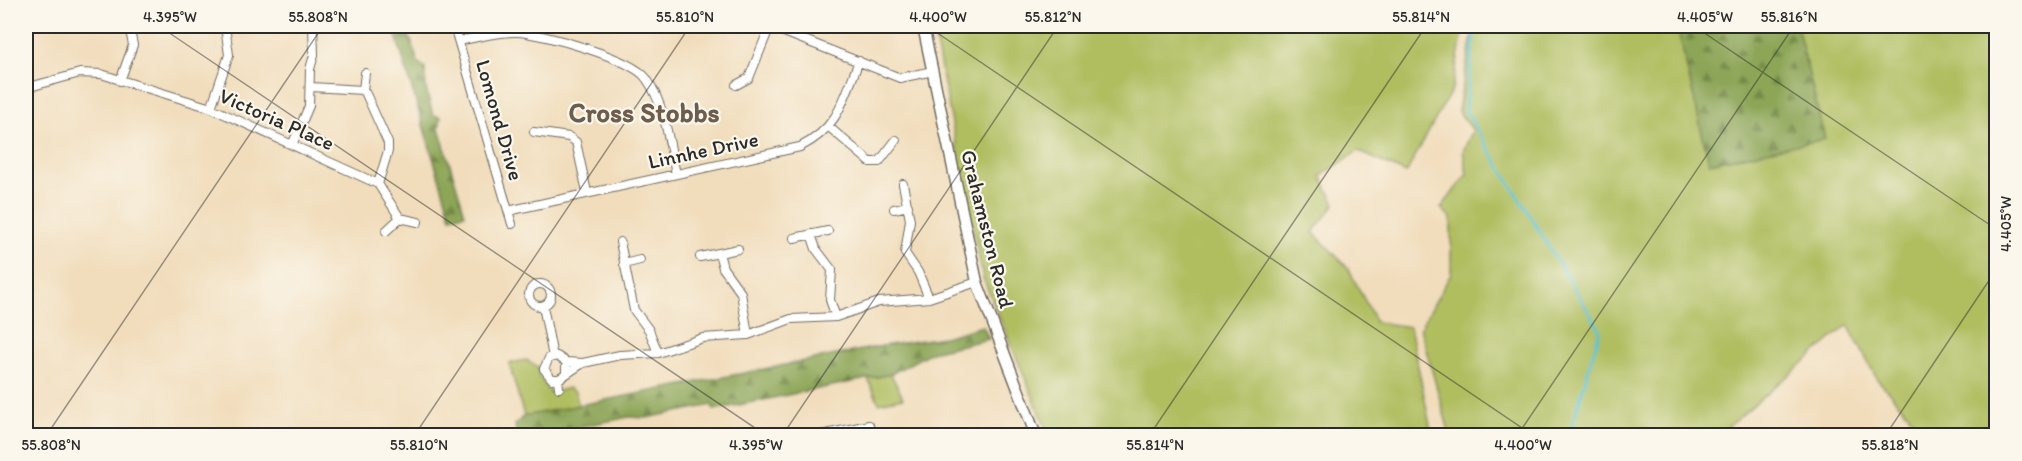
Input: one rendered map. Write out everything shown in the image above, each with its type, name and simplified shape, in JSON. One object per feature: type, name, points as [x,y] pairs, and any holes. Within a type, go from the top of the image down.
[{"type":"main road","name":"Grahamston Road","points":[[923,26],[977,282],[1036,435]]},
{"type":"street","points":[[120,81],[133,45],[129,26]]},
{"type":"street","points":[[211,108],[228,62],[230,45],[225,26]]},
{"type":"street","points":[[293,143],[309,106],[310,69],[314,55],[313,26]]},
{"type":"street","name":"Lomond Drive","points":[[454,26],[512,224]]},
{"type":"street","points":[[736,85],[749,78],[770,26],[900,78],[933,71]]},
{"type":"street","points":[[459,40],[489,35],[526,33],[620,60],[635,67],[645,77],[656,95],[676,174]]},
{"type":"street","name":"Linnhe Drive","points":[[508,211],[800,147],[829,128],[837,117],[859,61]]},
{"type":"street","name":"Victoria Place","points":[[26,88],[80,73],[100,74],[211,108],[293,143],[378,184]]},
{"type":"street","points":[[366,73],[363,90],[388,143],[388,151],[378,184],[400,218],[418,222]]},
{"type":"street","points":[[311,87],[363,90]]},
{"type":"street","points":[[829,128],[870,162],[879,162],[896,140]]},
{"type":"street","points":[[534,132],[569,137],[576,142],[587,192]]},
{"type":"street","points":[[903,184],[910,226],[905,253],[918,272],[928,298]]},
{"type":"street","points":[[894,209],[908,206]]},
{"type":"street","points":[[386,231],[400,218]]},
{"type":"street","points":[[794,238],[828,231]]},
{"type":"street","points":[[811,234],[816,249],[832,270],[830,300],[836,318]]},
{"type":"street","points":[[620,242],[634,310],[649,330],[658,353]]},
{"type":"street","points":[[700,257],[738,249]]},
{"type":"street","points":[[719,253],[723,268],[741,293],[748,335]]},
{"type":"street","points":[[624,264],[640,260]]},
{"type":"street","points":[[583,363],[558,379],[548,376],[544,369],[546,362],[553,357],[561,357],[566,362],[583,363],[620,355],[658,353],[703,338],[748,335],[791,320],[836,318],[879,302],[928,298],[977,282]]},
{"type":"street","points":[[543,306],[553,357]]},
{"type":"street","points":[[566,362],[566,374]]},
{"type":"street","points":[[558,379],[559,388]]},
{"type":"street","points":[[816,435],[869,425],[872,435]]},
{"type":"green space","points":[[393,26],[406,26],[418,62],[425,68],[426,89],[433,115],[441,117],[439,128],[465,214],[451,217]]},
{"type":"green space","points":[[940,26],[1464,26],[1452,89],[1406,173],[1358,151],[1321,176],[1335,204],[1313,232],[1348,268],[1376,322],[1410,327],[1432,435],[1049,435],[983,278],[933,29]]},
{"type":"green space","points":[[1474,26],[1996,26],[1996,435],[1927,435],[1877,379],[1848,325],[1718,435],[1450,435],[1420,328],[1451,274],[1451,218],[1441,208],[1467,174],[1463,151],[1473,130],[1458,111]]},
{"type":"green space","points":[[1677,26],[1797,26],[1825,139],[1709,163]]},
{"type":"green space","points":[[983,326],[989,339],[931,352],[891,374],[714,410],[712,405],[646,418],[629,417],[538,435],[517,435],[515,425],[524,416],[882,346],[944,337]]},
{"type":"green space","points":[[526,360],[538,367],[539,376],[550,393],[569,388],[575,392],[579,406],[524,416],[509,363]]},
{"type":"green space","points":[[891,374],[903,398],[879,403],[868,379]]},
{"type":"waterway","points":[[1475,26],[1465,110],[1600,330],[1569,436]]},
{"type":"district","name":"Cross Stobbs","points":[[644,112]]}]
